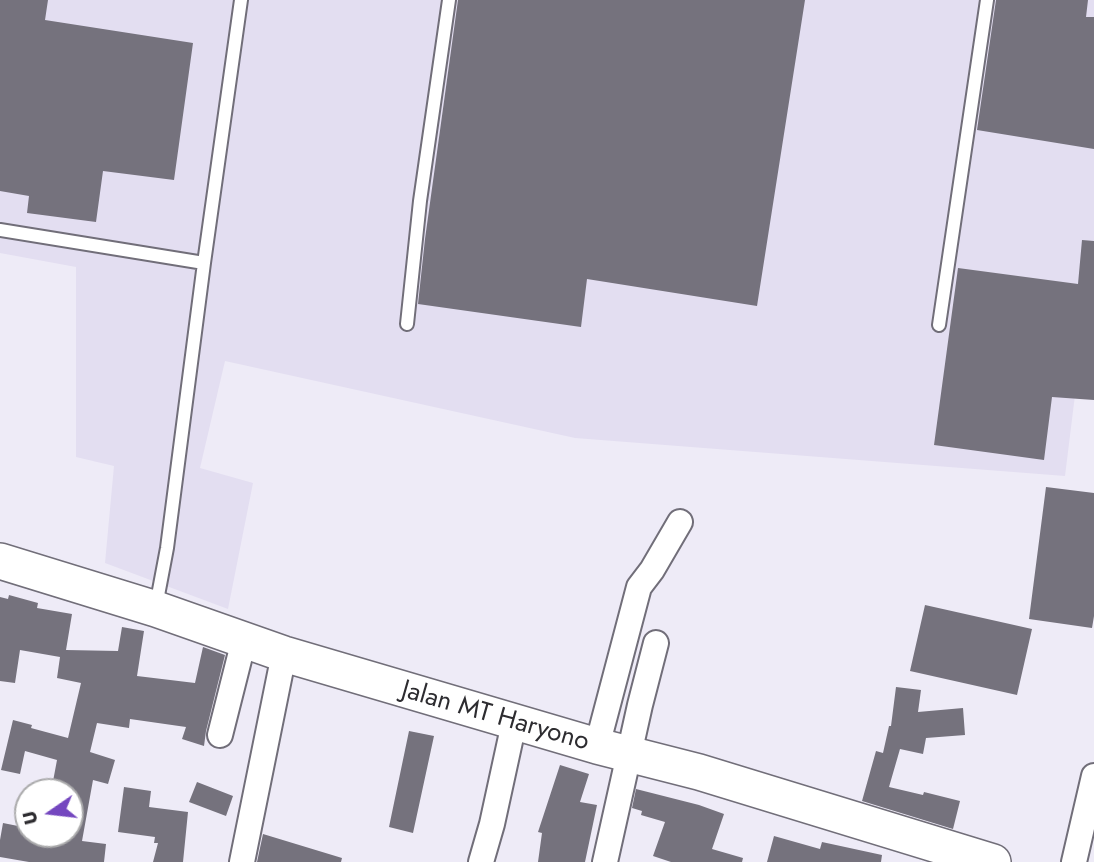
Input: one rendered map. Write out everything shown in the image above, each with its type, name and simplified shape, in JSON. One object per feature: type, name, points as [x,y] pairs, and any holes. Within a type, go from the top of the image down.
[{"type":"main road","name":"Jalan MT Haryono","points":[[0,561],[156,609],[284,654],[514,723],[699,772],[993,862]]},
{"type":"street","points":[[605,862],[613,750],[639,587],[680,522]]},
{"type":"street","points":[[220,735],[244,640]]},
{"type":"street","points":[[613,750],[656,643]]},
{"type":"street","points":[[242,862],[284,654]]},
{"type":"street","points":[[481,862],[514,723]]},
{"type":"street","points":[[1074,862],[1094,776]]},
{"type":"lane","points":[[156,609],[167,548],[241,0]]},
{"type":"lane","points":[[407,324],[419,201],[449,0]]},
{"type":"lane","points":[[939,325],[987,0]]},
{"type":"lane","points":[[0,230],[204,263]]},
{"type":"shaded area","points":[[0,0],[1094,0],[1094,386],[1076,387],[1065,476],[575,438],[225,361],[200,468],[253,483],[228,609],[105,563],[114,466],[76,457],[76,267],[0,253]]},
{"type":"building","points":[[0,0],[48,0],[45,20],[193,43],[174,180],[103,171],[96,222],[27,213],[29,196],[0,191]]},
{"type":"building","points":[[458,0],[805,0],[757,306],[587,279],[581,327],[418,304]]},
{"type":"building","points":[[996,0],[1088,0],[1086,17],[1094,17],[1094,149],[977,130]]},
{"type":"building","points":[[1082,240],[1094,241],[1094,400],[1052,397],[1044,460],[934,445],[958,268],[1078,284]]},
{"type":"building","points":[[1046,487],[1094,493],[1092,628],[1029,619]]},
{"type":"building","points":[[9,595],[38,603],[37,608],[72,614],[66,650],[118,651],[122,627],[144,631],[137,676],[195,683],[203,647],[225,655],[204,746],[182,739],[186,727],[130,719],[129,728],[97,723],[90,752],[115,760],[108,784],[93,780],[84,830],[84,778],[54,778],[57,760],[25,751],[20,774],[1,770],[13,720],[68,738],[81,683],[57,678],[60,657],[20,650],[15,683],[0,681],[0,597],[8,599]]},
{"type":"building","points":[[925,605],[1032,629],[1017,695],[910,671]]},
{"type":"building","points":[[896,687],[921,690],[918,712],[963,708],[965,735],[926,738],[923,754],[900,749],[889,787],[960,801],[953,829],[862,801],[876,751],[883,753],[891,726]]},
{"type":"building","points":[[409,731],[434,736],[413,833],[389,827]]},
{"type":"building","points":[[560,765],[589,774],[580,802],[597,805],[585,862],[538,862],[542,833],[538,832]]},
{"type":"building","points":[[197,782],[233,796],[226,816],[189,802]]},
{"type":"building","points":[[124,787],[151,791],[149,807],[188,812],[183,862],[153,862],[158,843],[154,843],[155,837],[118,832]]},
{"type":"building","points":[[636,789],[724,814],[712,849],[743,858],[742,862],[671,862],[653,856],[665,822],[641,815],[642,811],[632,808]]},
{"type":"building","points":[[3,823],[14,825],[14,848],[84,848],[84,841],[106,844],[104,862],[29,862],[0,857]]},
{"type":"building","points":[[263,834],[342,858],[341,862],[257,862]]},
{"type":"building","points":[[774,836],[820,849],[822,842],[882,855],[881,862],[767,862]]}]
